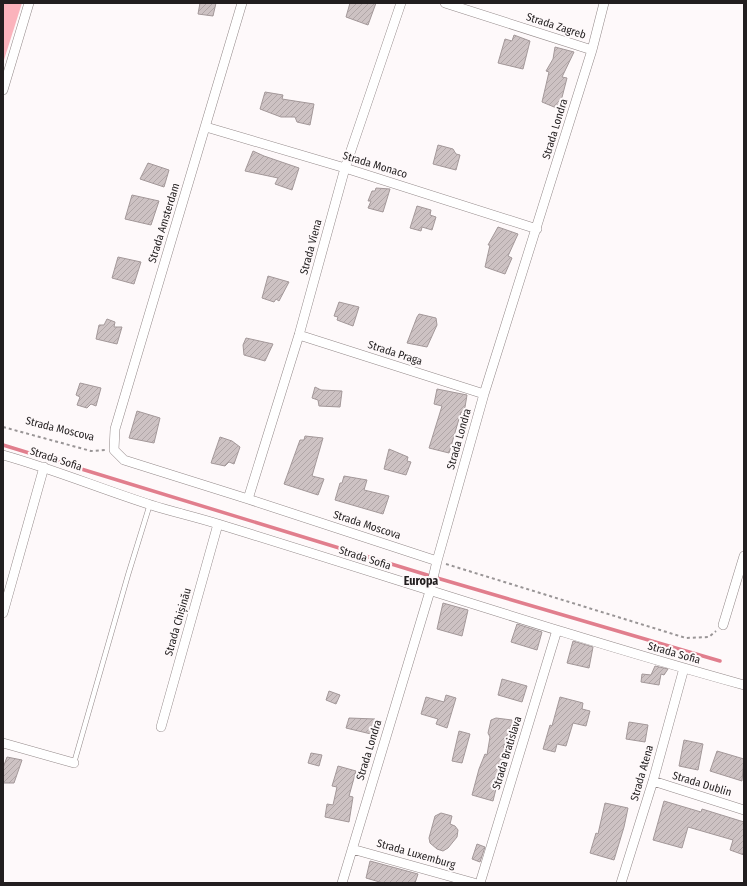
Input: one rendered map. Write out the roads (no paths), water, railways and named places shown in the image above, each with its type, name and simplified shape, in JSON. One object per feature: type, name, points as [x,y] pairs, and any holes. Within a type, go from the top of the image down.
[{"type":"street","points":[[3,90],[6,71],[29,3]]},
{"type":"street","name":"Strada Amsterdam","points":[[114,450],[115,429],[242,3]]},
{"type":"street","name":"Strada Viena","points":[[248,499],[299,335],[345,168],[401,3]]},
{"type":"street","name":"Strada Zagreb","points":[[445,3],[592,50]]},
{"type":"street","name":"Strada Londra","points":[[342,883],[431,587],[484,394],[592,50],[604,3]]},
{"type":"street","name":"Strada Monaco","points":[[206,127],[345,168],[537,229]]},
{"type":"street","name":"Strada Praga","points":[[299,335],[484,394]]},
{"type":"street","name":"Strada Moscova","points":[[114,450],[124,460],[248,499],[436,566]]},
{"type":"street","name":"Strada Sofia","points":[[3,455],[44,467],[150,504],[431,587],[557,630],[744,685]]},
{"type":"street","points":[[3,614],[44,467]]},
{"type":"street","name":"Strada Chișinău","points":[[161,727],[218,524]]},
{"type":"street","points":[[723,625],[744,556]]},
{"type":"street","name":"Strada Bratislava","points":[[480,883],[557,630]]},
{"type":"street","name":"Strada Atena","points":[[620,883],[653,781],[684,668]]},
{"type":"street","points":[[3,743],[74,764]]},
{"type":"street","name":"Strada Dublin","points":[[653,781],[744,810]]},
{"type":"street","name":"Strada Luxemburg","points":[[352,849],[474,883]]},
{"type":"lane","points":[[74,764],[150,504]]},
{"type":"waterway","points":[[3,445],[437,578],[720,661]]},
{"type":"district","name":"Europa","points":[[421,581]]}]
